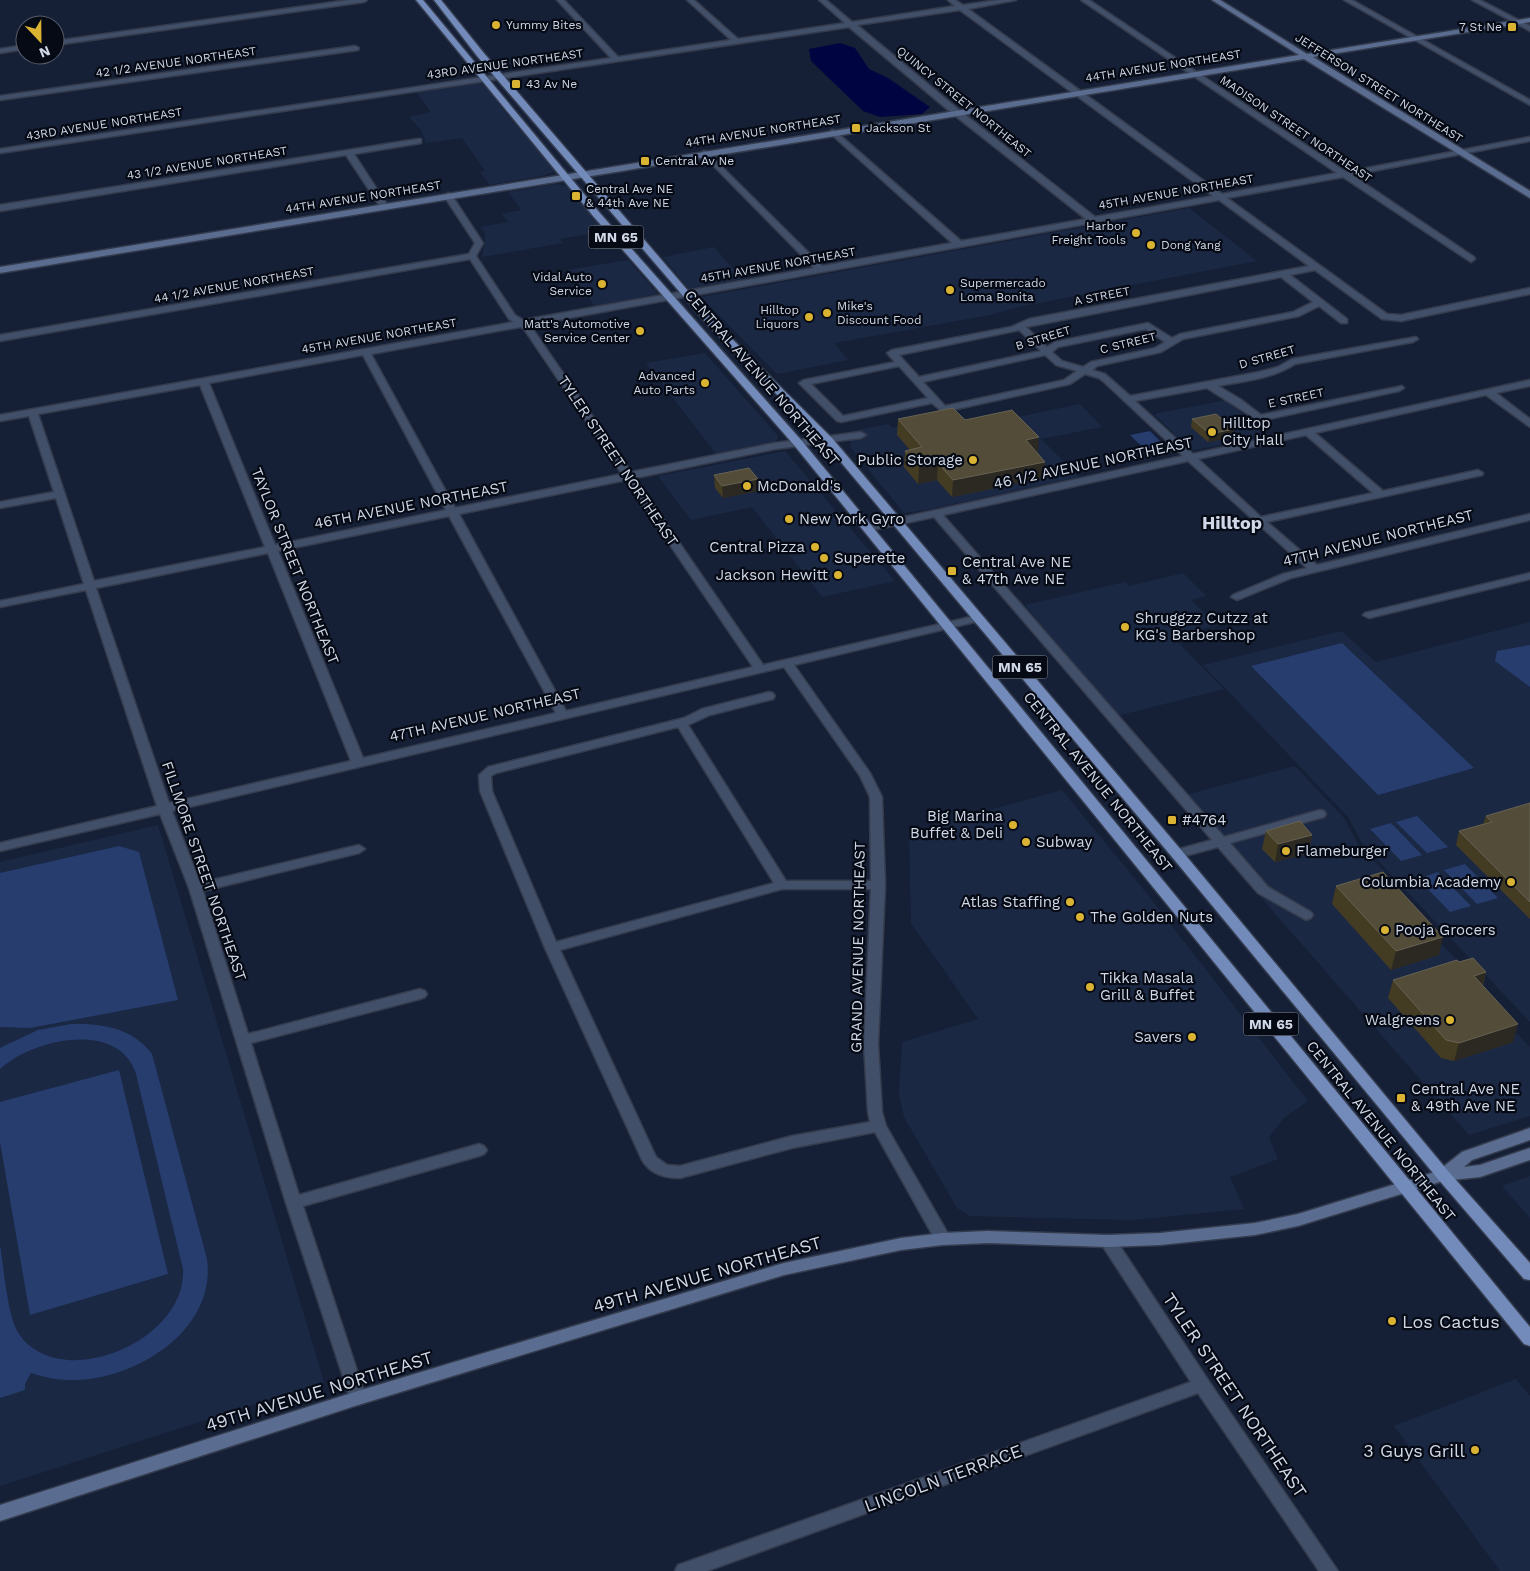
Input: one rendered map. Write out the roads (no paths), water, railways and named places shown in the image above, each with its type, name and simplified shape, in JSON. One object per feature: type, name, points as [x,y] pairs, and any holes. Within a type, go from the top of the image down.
[{"type":"main road","name":"CENTRAL AVENUE NORTHEAST","points":[[419,0],[564,176],[668,297],[798,443],[1530,1339]]},
{"type":"main road","name":"CENTRAL AVENUE NORTHEAST","points":[[437,0],[499,76],[584,173],[685,294],[721,333],[828,440],[1177,854],[1443,1175],[1530,1274]]},
{"type":"street","points":[[65,42],[364,0]]},
{"type":"street","points":[[560,0],[616,59]]},
{"type":"street","points":[[690,0],[736,41]]},
{"type":"street","name":"QUINCY STREET NORTHEAST","points":[[822,0],[956,112],[1093,220]]},
{"type":"street","points":[[951,0],[1223,197],[1381,315],[1390,318],[1401,318],[1530,291]]},
{"type":"street","name":"43RD AVENUE NORTHEAST","points":[[0,151],[1013,0]]},
{"type":"street","name":"MADISON STREET NORTHEAST","points":[[1084,0],[1471,259]]},
{"type":"street","name":"JEFFERSON STREET NORTHEAST","points":[[1215,0],[1530,195]]},
{"type":"street","points":[[1347,0],[1530,103]]},
{"type":"street","points":[[1476,0],[1530,30]]},
{"type":"street","name":"44TH AVENUE NORTHEAST","points":[[0,270],[1078,92],[1530,20]]},
{"type":"street","name":"42 1/2 AVENUE NORTHEAST","points":[[0,98],[355,48]]},
{"type":"street","points":[[0,51],[15,49]]},
{"type":"street","points":[[834,132],[959,244]]},
{"type":"street","name":"45TH AVENUE NORTHEAST","points":[[0,418],[1223,197],[1530,139]]},
{"type":"street","name":"43 1/2 AVENUE NORTHEAST","points":[[0,208],[349,154],[418,141]]},
{"type":"street","points":[[706,153],[820,269]]},
{"type":"street","points":[[349,154],[384,206]]},
{"type":"street","points":[[448,196],[479,243],[472,256]]},
{"type":"street","name":"TYLER STREET NORTHEAST","points":[[472,256],[512,317],[527,327],[761,670]]},
{"type":"street","name":"44 1/2 AVENUE NORTHEAST","points":[[0,338],[472,256]]},
{"type":"street","name":"A STREET","points":[[902,363],[892,352],[1020,326],[1029,322],[1317,267]]},
{"type":"street","points":[[1283,274],[1344,321]]},
{"type":"street","name":"C STREET","points":[[934,400],[943,409],[1067,382],[1094,364],[1158,350],[1180,337],[1296,314],[1319,302]]},
{"type":"street","points":[[1020,326],[1059,363],[1102,376],[1259,521],[1316,569]]},
{"type":"street","name":"B STREET","points":[[918,380],[1046,352],[1055,345],[1148,326],[1171,342]]},
{"type":"street","name":"D STREET","points":[[1128,399],[1260,375],[1281,369],[1292,362],[1413,339]]},
{"type":"street","points":[[365,351],[562,714]]},
{"type":"street","points":[[902,363],[934,400],[841,419],[804,383],[902,363]]},
{"type":"street","name":"TAYLOR STREET NORTHEAST","points":[[204,382],[358,762]]},
{"type":"street","name":"46 1/2 AVENUE NORTHEAST","points":[[868,528],[1530,383]]},
{"type":"street","name":"E STREET","points":[[1208,384],[1237,401],[1259,418],[1399,388]]},
{"type":"street","points":[[1488,392],[1530,424]]},
{"type":"street","name":"FILLMORE STREET NORTHEAST","points":[[33,412],[164,808],[196,888],[294,1203],[358,1398]]},
{"type":"street","points":[[1308,432],[1380,494]]},
{"type":"street","name":"46TH AVENUE NORTHEAST","points":[[0,604],[629,476],[798,443],[861,435]]},
{"type":"street","points":[[1259,521],[1478,473]]},
{"type":"street","points":[[0,505],[59,494]]},
{"type":"street","points":[[937,514],[1263,890],[1306,915]]},
{"type":"street","name":"47TH AVENUE NORTHEAST","points":[[1237,597],[1287,576],[1530,517]]},
{"type":"street","points":[[1369,615],[1530,576]]},
{"type":"street","name":"47TH AVENUE NORTHEAST","points":[[0,847],[562,714],[788,664],[979,618]]},
{"type":"street","name":"GRAND AVENUE NORTHEAST","points":[[788,664],[866,776],[876,797],[878,885],[871,1044],[875,1112],[879,1126],[943,1239]]},
{"type":"street","points":[[769,696],[706,712],[681,723],[487,772],[485,779],[486,791],[552,948],[650,1160],[657,1169],[666,1172],[680,1172],[792,1142],[879,1126]]},
{"type":"street","points":[[681,723],[782,885]]},
{"type":"street","points":[[1177,854],[1320,814]]},
{"type":"street","points":[[196,888],[359,849]]},
{"type":"street","points":[[552,948],[782,885],[878,885]]},
{"type":"street","points":[[244,1040],[420,994]]},
{"type":"street","name":"49TH AVENUE NORTHEAST","points":[[1443,1175],[1467,1156],[1530,1134]]},
{"type":"street","points":[[294,1203],[479,1150]]},
{"type":"street","name":"49TH AVENUE NORTHEAST","points":[[0,1513],[358,1398],[784,1270],[901,1244],[943,1239],[988,1238],[1108,1241],[1160,1239],[1255,1229],[1298,1220],[1443,1175],[1480,1171],[1530,1154]]},
{"type":"street","name":"TYLER STREET NORTHEAST","points":[[1108,1241],[1202,1385],[1329,1571]]},
{"type":"street","name":"LINCOLN TERRACE","points":[[684,1571],[1202,1385]]},
{"type":"place","name":"Yummy Bites","points":[[496,25]]},
{"type":"place","name":"7 St Ne","points":[[1512,27]]},
{"type":"place","name":"43 Av Ne","points":[[516,84]]},
{"type":"place","name":"Jackson St","points":[[856,128]]},
{"type":"place","name":"Central Av Ne","points":[[645,161]]},
{"type":"place","name":"Central Ave NE & 44th Ave NE","points":[[576,196]]},
{"type":"place","name":"Harbor Freight Tools","points":[[1136,233]]},
{"type":"place","name":"Dong Yang","points":[[1151,245]]},
{"type":"place","name":"Vidal Auto Service","points":[[602,284]]},
{"type":"place","name":"Supermercado Loma Bonita","points":[[950,290]]},
{"type":"place","name":"Mike's Discount Food","points":[[827,313]]},
{"type":"place","name":"Hilltop Liquors","points":[[809,317]]},
{"type":"place","name":"Matt's Automotive Service Center","points":[[640,331]]},
{"type":"place","name":"Advanced Auto Parts","points":[[705,383]]},
{"type":"place","name":"Hilltop City Hall","points":[[1212,432]]},
{"type":"place","name":"Public Storage","points":[[973,460]]},
{"type":"place","name":"McDonald's","points":[[747,486]]},
{"type":"place","name":"New York Gyro","points":[[789,519]]},
{"type":"place","name":"Central Pizza","points":[[815,547]]},
{"type":"place","name":"Superette","points":[[824,558]]},
{"type":"place","name":"Central Ave NE & 47th Ave NE","points":[[952,571]]},
{"type":"place","name":"Jackson Hewitt","points":[[838,575]]},
{"type":"place","name":"Shruggzz Cutzz at KG's Barbershop","points":[[1125,627]]},
{"type":"place","name":"#4764","points":[[1172,820]]},
{"type":"place","name":"Big Marina Buffet & Deli","points":[[1013,825]]},
{"type":"place","name":"Subway","points":[[1026,842]]},
{"type":"place","name":"Flameburger","points":[[1286,851]]},
{"type":"place","name":"Columbia Academy","points":[[1511,882]]},
{"type":"place","name":"Atlas Staffing","points":[[1070,902]]},
{"type":"place","name":"The Golden Nuts","points":[[1080,917]]},
{"type":"place","name":"Pooja Grocers","points":[[1385,930]]},
{"type":"place","name":"Tikka Masala Grill & Buffet","points":[[1090,987]]},
{"type":"place","name":"Walgreens","points":[[1450,1020]]},
{"type":"place","name":"Savers","points":[[1192,1037]]},
{"type":"place","name":"Central Ave NE & 49th Ave NE","points":[[1401,1098]]},
{"type":"place","name":"Los Cactus","points":[[1392,1321]]},
{"type":"place","name":"3 Guys Grill","points":[[1475,1450]]},
{"type":"district","name":"Hilltop","points":[[1232,522]]}]
